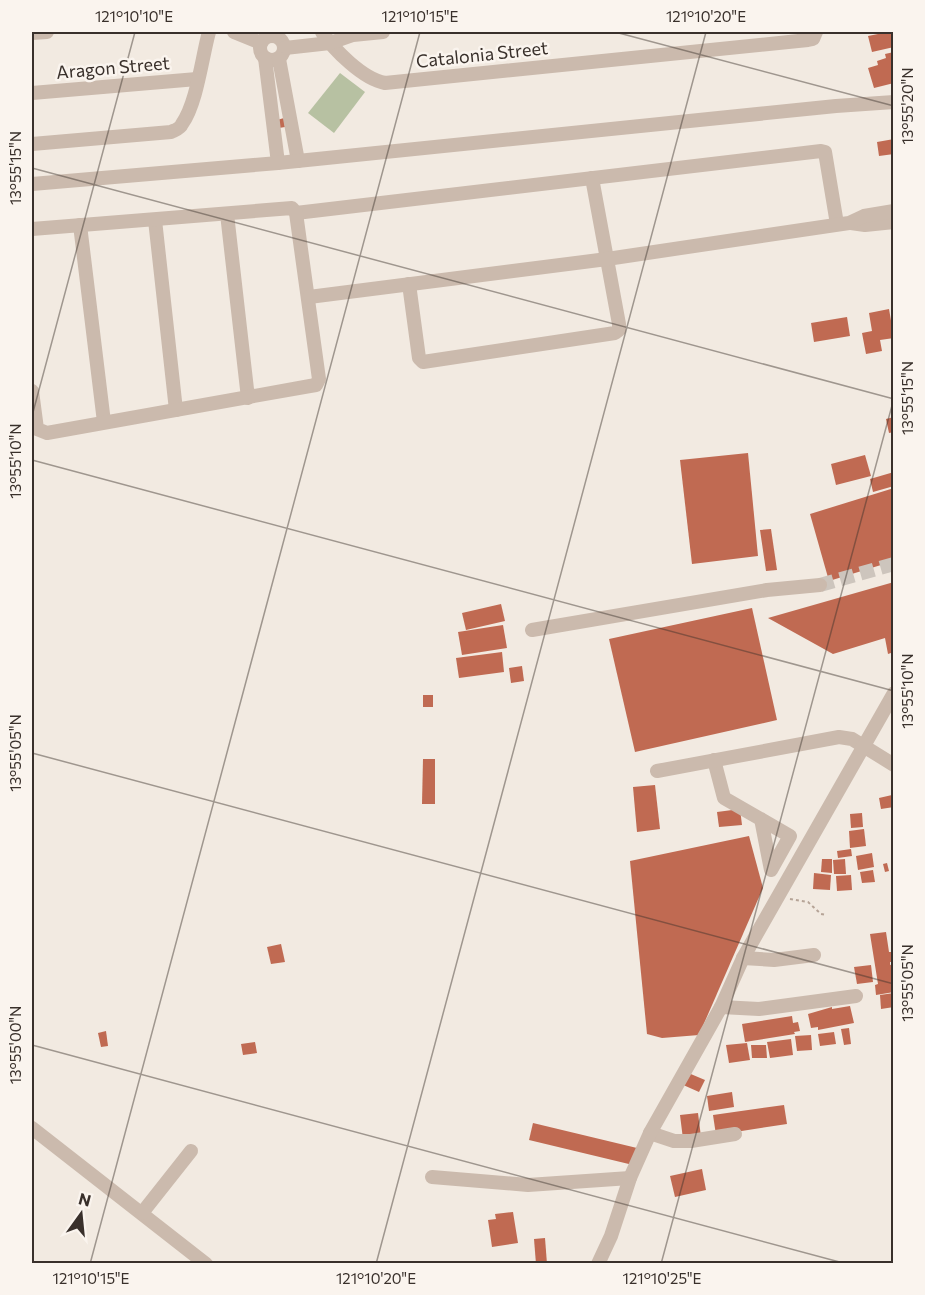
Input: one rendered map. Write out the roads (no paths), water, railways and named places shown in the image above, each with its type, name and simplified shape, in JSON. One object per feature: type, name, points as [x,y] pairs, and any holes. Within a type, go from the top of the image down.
[{"type":"street","points":[[32,33],[47,32]]},
{"type":"street","points":[[32,144],[171,132],[182,126],[193,101],[209,32]]},
{"type":"street","points":[[234,32],[261,43]]},
{"type":"street","points":[[278,163],[271,111],[276,55],[282,40],[274,36],[266,37],[261,43],[261,52],[276,55],[326,38],[383,32]]},
{"type":"street","name":"Catalonia Street","points":[[326,38],[349,61],[373,79],[385,83],[812,36]]},
{"type":"street","points":[[276,55],[298,161]]},
{"type":"street","name":"Aragon Street","points":[[32,93],[197,79]]},
{"type":"street","points":[[32,184],[278,163],[894,102]]},
{"type":"street","points":[[271,111],[288,109]]},
{"type":"street","points":[[275,141],[294,138]]},
{"type":"street","points":[[296,213],[823,151],[843,224]]},
{"type":"street","points":[[409,284],[421,362],[615,333],[619,330],[619,324],[592,178]]},
{"type":"street","points":[[32,229],[290,207],[294,209],[309,297],[318,382],[310,386],[248,398],[44,432],[37,429],[32,399]]},
{"type":"street","points":[[843,224],[864,216],[894,211]]},
{"type":"street","points":[[227,214],[248,398]]},
{"type":"street","points":[[155,220],[176,410]]},
{"type":"street","points":[[309,297],[607,259],[843,224],[865,225],[894,222]]},
{"type":"street","points":[[80,225],[104,422]]},
{"type":"street","points":[[532,630],[767,590],[820,585]]},
{"type":"street","points":[[598,1263],[630,1178],[650,1133],[721,1007],[743,958],[894,693]]},
{"type":"street","points":[[657,771],[839,737],[864,746],[894,765]]},
{"type":"street","points":[[714,760],[724,798],[761,819]]},
{"type":"street","points":[[743,958],[774,960],[814,956]]},
{"type":"street","points":[[721,1007],[759,1009],[855,996]]},
{"type":"street","points":[[32,1128],[206,1263]]},
{"type":"street","points":[[650,1133],[674,1141],[691,1141],[735,1134]]},
{"type":"street","points":[[142,1213],[190,1151]]},
{"type":"street","points":[[432,1177],[528,1185],[630,1178]]},
{"type":"tunnel","points":[[820,585],[894,564]]}]
